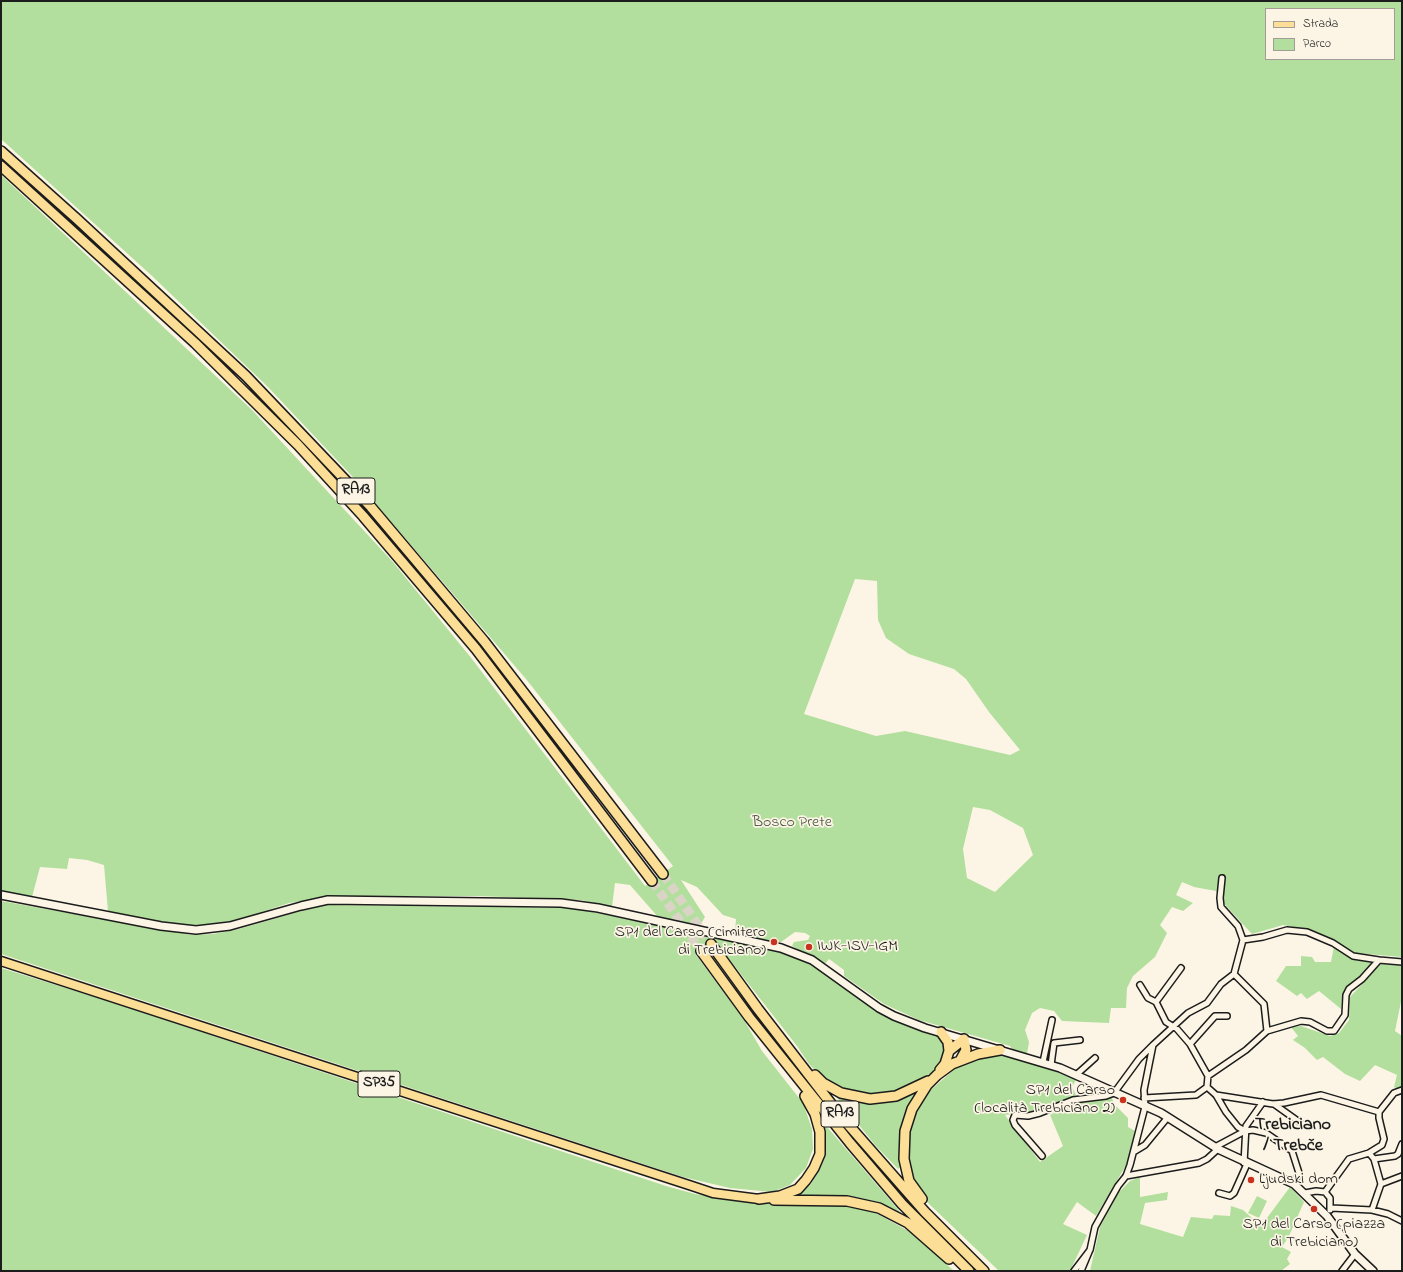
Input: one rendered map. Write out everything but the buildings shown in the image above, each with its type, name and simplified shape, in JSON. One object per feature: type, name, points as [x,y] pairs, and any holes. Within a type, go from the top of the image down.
[{"type":"highway","name":"RA13","points":[[1,151],[77,218],[235,366],[366,502],[484,641],[662,874]]},
{"type":"highway","name":"RA13","points":[[1,166],[216,363],[298,446],[363,516],[476,649],[652,881]]},
{"type":"highway","name":"RA13","points":[[712,944],[758,1009],[839,1114],[925,1212],[984,1271]]},
{"type":"highway","name":"RA13","points":[[701,951],[749,1017],[850,1144],[902,1204],[969,1271]]},
{"type":"highway","points":[[758,1009],[784,1035],[819,1080],[841,1093],[857,1097],[884,1098],[908,1092],[961,1059],[987,1051],[1000,1050]]},
{"type":"highway","points":[[749,1017],[770,1051],[810,1104],[819,1124],[821,1139],[818,1161],[806,1180],[798,1189],[789,1193],[759,1199]]},
{"type":"highway","points":[[941,1032],[948,1042],[950,1051]]},
{"type":"highway","points":[[961,1059],[966,1050],[964,1039]]},
{"type":"highway","points":[[964,1039],[950,1051],[945,1064],[917,1101],[906,1124],[904,1149],[906,1171],[917,1194],[990,1271]]},
{"type":"highway","points":[[759,1199],[847,1201],[879,1208],[908,1223],[962,1271]]},
{"type":"main road","points":[[1,895],[161,926],[196,930],[230,926],[328,900],[546,902],[581,906],[746,940],[800,954],[812,960],[887,1012],[910,1022],[1043,1062],[1076,1075],[1168,1117],[1216,1148],[1294,1184],[1327,1216],[1355,1254],[1373,1271]]},
{"type":"main road","name":"SP35","points":[[1,961],[713,1193],[759,1199]]},
{"type":"street","points":[[1042,1156],[1015,1125],[1013,1120],[1015,1115],[1028,1116],[1073,1100],[1106,1096],[1114,1093],[1139,1059],[1153,1044],[1188,1013],[1207,1003],[1221,984],[1234,974],[1243,940],[1238,926],[1221,906],[1220,898],[1222,878]]},
{"type":"street","points":[[1243,940],[1263,937],[1287,930],[1306,932],[1333,943],[1353,956],[1402,962]]},
{"type":"street","points":[[1208,1076],[1246,1050],[1267,1031],[1301,1021],[1310,1022],[1327,1031],[1334,1031],[1345,1015],[1346,995],[1350,989],[1368,974],[1379,960]]},
{"type":"street","points":[[1156,1002],[1180,968]]},
{"type":"street","points":[[1234,974],[1264,1004],[1267,1031]]},
{"type":"street","points":[[1140,984],[1148,998],[1156,1002],[1166,1022],[1190,1044],[1208,1076],[1207,1087],[1196,1095],[1144,1098]]},
{"type":"street","points":[[1190,1044],[1215,1016],[1227,1016]]},
{"type":"street","points":[[1043,1062],[1052,1020]]},
{"type":"street","points":[[1051,1065],[1054,1043],[1080,1040]]},
{"type":"street","points":[[1081,1271],[1090,1250],[1095,1227],[1110,1198],[1126,1176],[1135,1151],[1146,1107],[1144,1090],[1153,1044]]},
{"type":"street","points":[[1076,1075],[1095,1058]]},
{"type":"street","points":[[1207,1087],[1216,1095],[1231,1119],[1245,1131]]},
{"type":"street","points":[[1325,1192],[1349,1159],[1369,1153],[1378,1148],[1383,1142],[1379,1112],[1394,1092],[1402,1090]]},
{"type":"street","points":[[1216,1095],[1273,1104],[1321,1095],[1379,1112]]},
{"type":"street","points":[[1219,1193],[1230,1196],[1234,1193],[1246,1163],[1245,1131],[1248,1122],[1263,1102]]},
{"type":"street","points":[[1273,1104],[1302,1124]]},
{"type":"street","points":[[1135,1151],[1145,1145],[1168,1117]]},
{"type":"street","points":[[1126,1176],[1199,1163],[1207,1159],[1216,1148],[1245,1131],[1253,1130],[1266,1133],[1292,1151],[1299,1173],[1294,1184]]},
{"type":"street","points":[[1374,1159],[1395,1156],[1398,1154],[1402,1144]]},
{"type":"street","points":[[1369,1153],[1374,1159],[1381,1184],[1372,1210]]},
{"type":"street","points":[[1381,1184],[1402,1176]]},
{"type":"street","points":[[1305,1193],[1316,1191],[1325,1192],[1330,1198],[1331,1208],[1327,1216]]},
{"type":"street","points":[[1331,1208],[1372,1210],[1388,1214],[1402,1221]]},
{"type":"street","points":[[1074,1271],[1090,1250]]},
{"type":"street","points":[[1342,1271],[1355,1254]]},
{"type":"street","points":[[1362,1262],[1366,1271]]},
{"type":"green space","name":"Bosco Prete","points":[[1,1],[1402,1],[1402,957],[1355,953],[1310,930],[1283,925],[1252,934],[1226,906],[1216,891],[1194,887],[1182,882],[1176,895],[1193,903],[1183,911],[1172,907],[1160,925],[1167,933],[1155,957],[1133,976],[1127,988],[1126,1008],[1111,1008],[1109,1023],[1062,1021],[1054,1011],[1040,1008],[1032,1013],[1025,1030],[1029,1042],[1027,1054],[1012,1049],[1010,1046],[919,1020],[884,1004],[844,976],[844,970],[829,959],[825,964],[792,946],[794,942],[808,940],[810,936],[805,933],[795,932],[781,942],[775,943],[735,933],[736,919],[723,915],[697,887],[681,880],[705,917],[702,922],[695,925],[658,917],[630,885],[615,883],[612,907],[581,900],[478,896],[337,896],[289,903],[238,920],[193,926],[167,924],[108,911],[104,865],[87,860],[69,858],[67,869],[40,867],[32,897],[1,891],[1,175],[252,410],[392,561],[472,659],[645,886],[673,866],[526,679],[351,475],[267,386],[151,275],[1,139]],"holes":[[[855,579],[877,581],[878,620],[886,638],[909,654],[954,669],[966,679],[989,712],[1020,750],[1010,755],[905,731],[876,736],[804,714]],[[973,807],[990,810],[1023,828],[1033,855],[995,892],[967,878],[963,849]]]},
{"type":"green space","points":[[1,901],[192,935],[213,934],[239,929],[327,905],[572,908],[754,945],[794,956],[806,961],[885,1015],[937,1035],[943,1043],[945,1052],[940,1065],[932,1073],[898,1091],[866,1094],[843,1089],[828,1083],[809,1064],[797,1046],[715,941],[696,955],[744,1020],[762,1051],[803,1103],[812,1129],[813,1149],[806,1168],[790,1185],[772,1192],[730,1188],[683,1177],[1,954]]},
{"type":"green space","points":[[1334,946],[1355,960],[1373,963],[1359,978],[1348,986],[1342,998],[1341,1009],[1319,991],[1307,999],[1301,993],[1297,996],[1276,981],[1286,966],[1301,966],[1301,956],[1312,957],[1315,962],[1331,962]]},
{"type":"green space","points":[[1381,964],[1402,966],[1402,997],[1395,1031],[1402,1036],[1402,1086],[1398,1089],[1394,1087],[1397,1075],[1375,1065],[1360,1081],[1345,1074],[1323,1057],[1317,1060],[1305,1048],[1293,1040],[1298,1036],[1291,1027],[1301,1026],[1330,1036],[1339,1033],[1349,1020],[1350,997]]},
{"type":"green space","points":[[1,968],[108,1001],[666,1186],[695,1194],[736,1201],[789,1205],[837,1205],[874,1212],[912,1233],[954,1271],[1,1271]]},
{"type":"green space","points":[[998,1054],[1042,1066],[1076,1080],[1072,1087],[1076,1095],[1043,1110],[1005,1115],[1040,1162],[1063,1146],[1050,1115],[1070,1105],[1112,1098],[1114,1104],[1128,1118],[1128,1127],[1135,1131],[1128,1162],[1096,1216],[1077,1202],[1063,1224],[1087,1235],[1070,1271],[999,1271],[926,1201],[912,1175],[908,1157],[908,1139],[915,1112],[926,1094],[957,1067],[974,1058]]},
{"type":"green space","points":[[915,1092],[917,1095],[904,1120],[900,1143],[902,1166],[898,1169],[875,1145],[834,1094],[895,1100]]},
{"type":"green space","points":[[821,1120],[902,1214],[879,1202],[854,1197],[791,1196],[801,1192],[811,1184],[822,1162],[824,1152]]},
{"type":"green space","points":[[1140,1177],[1140,1197],[1168,1192],[1167,1200],[1145,1203],[1140,1224],[1183,1237],[1191,1217],[1212,1219],[1214,1215],[1230,1216],[1231,1206],[1243,1210],[1261,1226],[1290,1187],[1304,1202],[1289,1236],[1282,1247],[1291,1252],[1287,1259],[1290,1264],[1281,1271],[1090,1271],[1100,1227],[1119,1192],[1130,1181]]},
{"type":"green space","points":[[1257,1196],[1267,1201],[1259,1218],[1248,1213]]},
{"type":"tunnel","points":[[663,874],[711,944]]},
{"type":"tunnel","points":[[652,881],[701,951]]},
{"type":"place","name":"SP1 del Carso (cimitero di Trebiciano)","points":[[774,942]]},
{"type":"place","name":"IWK-ISV-IGM","points":[[809,947]]},
{"type":"place","name":"SP1 del Carso (località Trebiciano 2)","points":[[1123,1100]]},
{"type":"place","name":"Ljudski dom","points":[[1251,1180]]},
{"type":"place","name":"SP1 del Carso (piazza di Trebiciano)","points":[[1314,1209]]},
{"type":"district","name":"Trebiciano / Trebče","points":[[1293,1136]]}]
